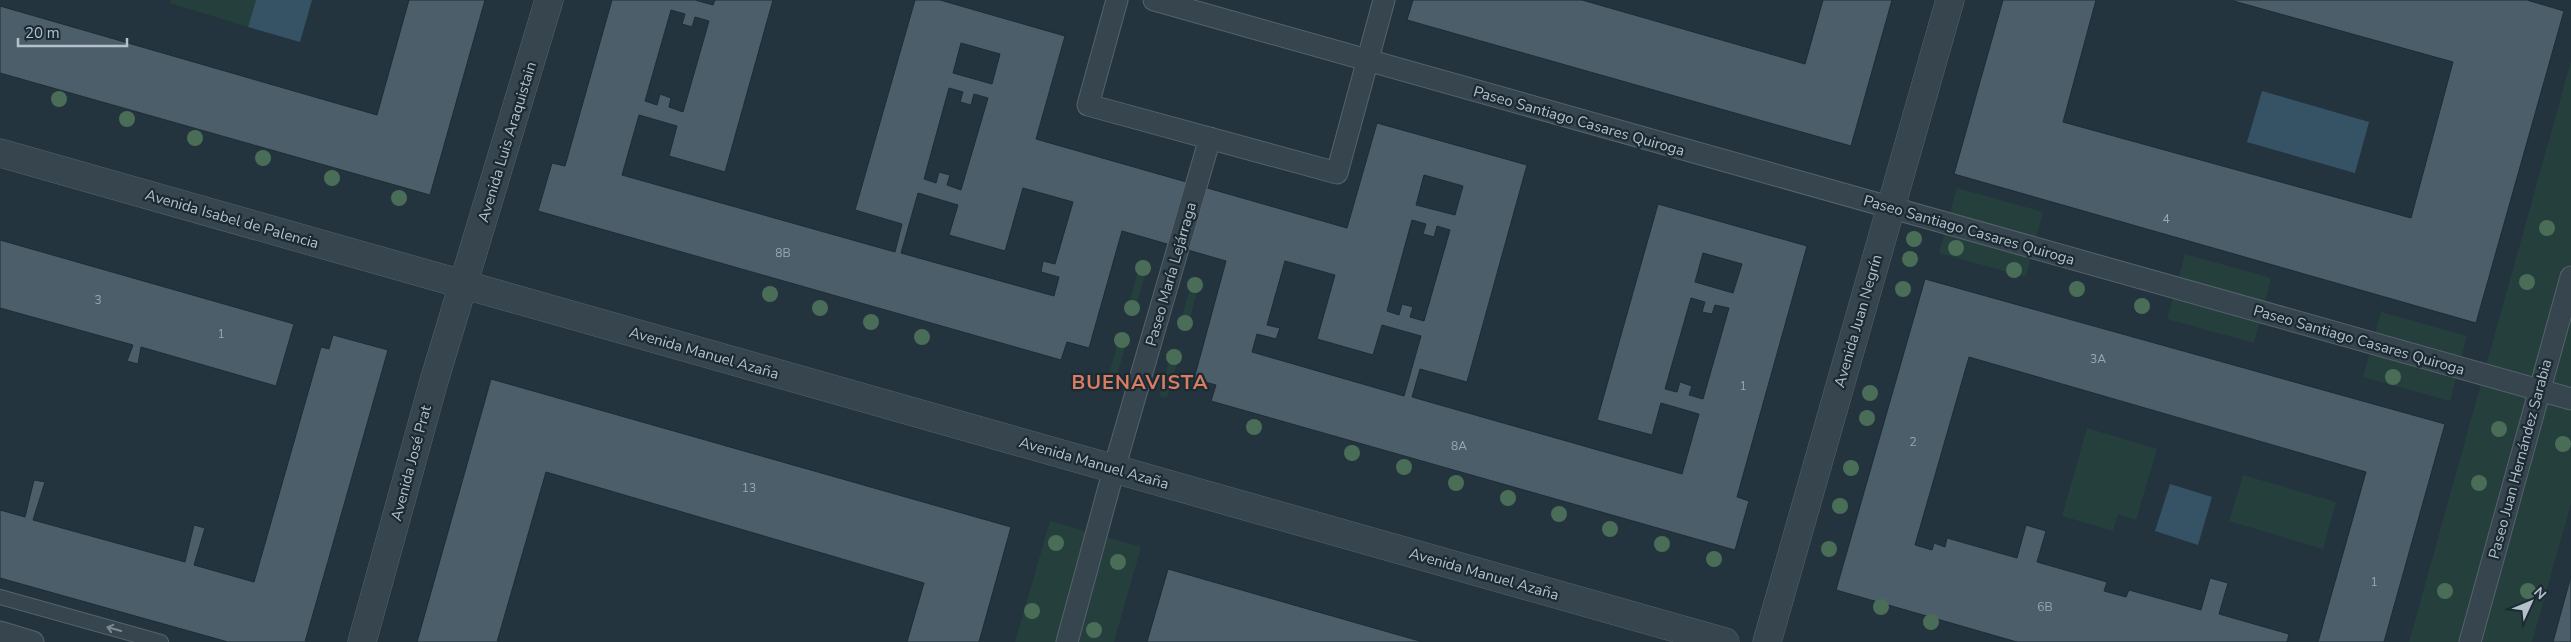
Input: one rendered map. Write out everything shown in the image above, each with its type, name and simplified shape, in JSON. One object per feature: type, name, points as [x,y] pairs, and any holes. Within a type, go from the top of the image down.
[{"type":"street","name":"Avenida Luis Araquistain","points":[[463,285],[549,0]]},
{"type":"street","points":[[1117,0],[1088,105],[1337,173],[1384,0]]},
{"type":"street","name":"Paseo Santiago Casares Quiroga","points":[[1154,0],[2571,399]]},
{"type":"street","name":"Avenida Juan Negrín","points":[[1767,642],[1950,0]]},
{"type":"street","name":"Paseo María Lejárraga","points":[[1067,642],[1114,469],[1210,138]]},
{"type":"street","name":"Avenida Isabel de Palencia","points":[[0,153],[463,285]]},
{"type":"street","name":"Paseo Juan Hernández Sarabia","points":[[2470,642],[2538,390],[2571,277]]},
{"type":"street","name":"Avenida Manuel Azaña","points":[[463,285],[1724,642]]},
{"type":"street","name":"Avenida José Prat","points":[[362,642],[434,381],[463,285]]},
{"type":"street","points":[[0,632],[33,642]]},
{"type":"lane","points":[[0,597],[161,642]]},
{"type":"green space","points":[[171,0],[256,0],[248,27],[170,3]]},
{"type":"green space","points":[[2571,61],[2571,504],[2532,642],[2409,642]]},
{"type":"green space","points":[[1957,188],[2043,212],[2026,277],[1939,253]]},
{"type":"green space","points":[[2185,254],[2271,278],[2254,343],[2167,319]]},
{"type":"green space","points":[[1140,263],[1148,265],[1134,313],[1127,311]]},
{"type":"green space","points":[[1193,279],[1200,281],[1187,329],[1179,327]]},
{"type":"green space","points":[[2381,312],[2467,336],[2450,401],[2363,377]]},
{"type":"green space","points":[[1121,332],[1129,334],[1115,382],[1107,380]]},
{"type":"green space","points":[[1173,348],[1181,350],[1167,398],[1159,396]]},
{"type":"green space","points":[[2087,428],[2157,449],[2136,520],[2118,514],[2113,531],[2062,516]]},
{"type":"green space","points":[[2243,475],[2336,502],[2323,549],[2229,521]]},
{"type":"green space","points":[[1050,521],[1141,547],[1114,642],[1015,642]]},
{"type":"water","points":[[256,0],[312,0],[300,42],[248,27]]},
{"type":"water","points":[[2262,91],[2369,122],[2355,173],[2247,142]]},
{"type":"water","points":[[2170,484],[2212,497],[2198,545],[2155,531]]},
{"type":"building","points":[[409,0],[485,0],[430,195],[0,73],[0,6],[377,115]]},
{"type":"building","points":[[612,0],[695,0],[713,5],[715,0],[773,0],[725,172],[669,156],[677,126],[639,115],[622,175],[895,252],[902,224],[855,210],[915,0],[940,0],[1065,36],[1036,139],[1347,228],[1377,123],[1527,165],[1467,382],[1420,369],[1412,397],[1682,474],[1699,414],[1661,403],[1652,435],[1597,420],[1658,204],[1807,246],[1737,497],[1749,501],[1735,550],[1211,401],[1216,385],[1194,379],[1226,261],[1122,231],[1089,348],[1067,342],[1061,360],[538,211],[552,163],[565,166]],"holes":[[[671,10],[685,14],[682,24],[692,27],[695,17],[709,21],[683,112],[669,107],[671,98],[660,94],[657,105],[645,101]],[[961,43],[1000,54],[992,84],[953,73]],[[949,88],[963,92],[960,102],[971,105],[974,94],[988,98],[961,190],[947,185],[950,175],[939,172],[936,183],[924,179]],[[1424,175],[1463,186],[1455,215],[1416,205]],[[1023,188],[1073,202],[1055,264],[1043,261],[1041,272],[1059,277],[1054,296],[901,253],[918,193],[958,205],[949,235],[1005,251]],[[1412,220],[1426,224],[1423,234],[1434,237],[1437,226],[1450,230],[1424,321],[1410,317],[1413,307],[1402,304],[1399,315],[1387,311]],[[1703,253],[1742,264],[1733,293],[1695,282]],[[1285,261],[1335,275],[1317,339],[1373,355],[1382,325],[1421,336],[1404,396],[1252,352],[1257,334],[1276,339],[1280,328],[1267,325]],[[1691,298],[1705,302],[1702,312],[1712,314],[1715,305],[1729,308],[1703,399],[1689,395],[1692,386],[1680,382],[1677,392],[1665,389]]]},
{"type":"building","points":[[1413,0],[1582,0],[1805,64],[1823,0],[1892,0],[1851,146],[1407,20]]},
{"type":"building","points":[[2003,0],[2096,0],[2063,122],[2411,218],[2453,62],[2230,0],[2527,0],[2564,11],[2476,323],[1954,174]]},
{"type":"building","points":[[0,240],[294,324],[276,386],[141,347],[138,364],[127,361],[133,345],[0,308]]},
{"type":"building","points":[[1925,279],[2445,424],[2384,642],[2318,642],[2366,472],[1969,357],[1915,545],[1932,550],[1934,543],[1945,547],[1947,538],[2017,558],[2026,525],[2046,531],[2037,562],[2107,582],[2104,591],[2126,597],[2129,590],[2201,610],[2210,578],[2228,583],[2219,614],[2289,634],[2287,642],[2017,642],[1836,590]]},
{"type":"building","points":[[333,335],[388,350],[305,642],[228,642],[0,578],[0,510],[25,517],[34,480],[45,482],[33,520],[185,562],[194,525],[205,528],[194,565],[254,582],[321,347],[329,349]]},
{"type":"building","points":[[491,379],[1011,527],[979,642],[907,642],[924,583],[546,472],[497,642],[417,642]]},
{"type":"building","points":[[1168,569],[1423,642],[1147,642]]},
{"type":"building","points":[[2571,576],[2571,642],[2553,642]]},
{"type":"district","name":"BUENAVISTA","points":[[1140,382]]}]
